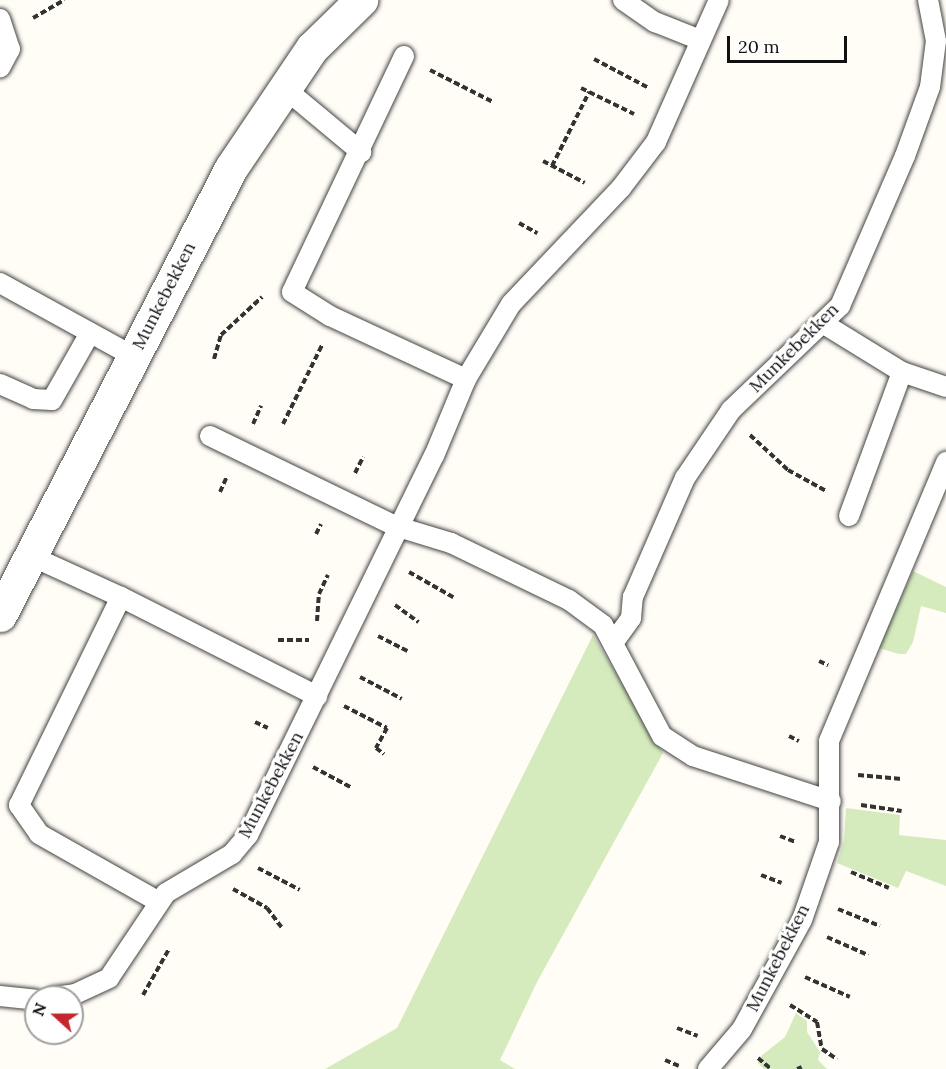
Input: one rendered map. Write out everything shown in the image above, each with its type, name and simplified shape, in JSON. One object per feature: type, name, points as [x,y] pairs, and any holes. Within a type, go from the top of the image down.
[{"type":"street","name":"Munkebekken","points":[[0,615],[231,168],[283,87],[345,5]]},
{"type":"lane","points":[[622,0],[655,22],[698,39]]},
{"type":"lane","name":"Munkebekken","points":[[84,990],[108,978],[166,893],[232,854],[248,835],[317,696],[396,526],[434,456],[466,379],[511,303],[612,197],[663,128],[676,102],[698,39],[719,0]]},
{"type":"lane","name":"Munkebekken","points":[[613,643],[631,618],[633,597],[686,478],[727,416],[840,306],[905,156],[930,87],[936,42],[927,0]]},
{"type":"lane","points":[[0,68],[10,49],[3,26]]},
{"type":"lane","points":[[404,56],[361,152],[292,292],[340,321],[466,379]]},
{"type":"lane","points":[[283,87],[361,152]]},
{"type":"lane","points":[[0,283],[133,356]]},
{"type":"lane","points":[[824,324],[902,372],[946,387]]},
{"type":"lane","points":[[0,384],[33,399],[52,400],[90,333]]},
{"type":"lane","points":[[851,511],[902,372]]},
{"type":"lane","points":[[210,436],[396,526],[451,543],[569,600],[603,625],[662,736],[693,756],[831,801]]},
{"type":"lane","name":"Munkebekken","points":[[708,1069],[742,1029],[802,920],[829,842],[831,801],[829,741],[946,462]]},
{"type":"lane","points":[[31,556],[121,597],[317,696]]},
{"type":"lane","points":[[121,597],[19,805],[39,834],[159,902]]},
{"type":"lane","points":[[0,996],[24,999]]},
{"type":"path","points":[[3,26],[64,0]]},
{"type":"path","points":[[404,56],[493,102]]},
{"type":"path","points":[[594,58],[676,102]]},
{"type":"path","points":[[581,88],[663,128]]},
{"type":"path","points":[[552,166],[589,92]]},
{"type":"path","points":[[543,161],[612,197]]},
{"type":"path","points":[[214,359],[221,335],[239,313],[260,297],[292,292]]},
{"type":"path","points":[[283,424],[321,346],[340,321]]},
{"type":"path","points":[[727,416],[788,470],[851,511]]},
{"type":"path","points":[[406,571],[453,597]]},
{"type":"path","points":[[317,627],[320,594],[328,575]]},
{"type":"path","points":[[393,604],[418,622]]},
{"type":"path","points":[[269,640],[310,640],[314,634]]},
{"type":"path","points":[[378,636],[407,651]]},
{"type":"path","points":[[358,676],[402,699]]},
{"type":"path","points":[[343,705],[387,728],[376,748],[384,753]]},
{"type":"path","points":[[315,768],[352,789]]},
{"type":"path","points":[[861,775],[902,779]]},
{"type":"path","points":[[859,805],[902,810]]},
{"type":"path","points":[[255,866],[300,890]]},
{"type":"path","points":[[854,873],[889,888]]},
{"type":"path","points":[[231,888],[267,908],[284,929]]},
{"type":"path","points":[[837,908],[880,926]]},
{"type":"path","points":[[825,936],[868,955]]},
{"type":"path","points":[[143,995],[171,944]]},
{"type":"path","points":[[807,977],[850,998]]},
{"type":"path","points":[[799,1009],[817,1022],[822,1048],[837,1059]]},
{"type":"path","points":[[757,1057],[771,1069]]},
{"type":"path","points":[[665,1060],[685,1069]]},
{"type":"green space","points":[[913,571],[946,587],[946,613],[921,606],[913,642],[906,654],[879,648]]},
{"type":"green space","points":[[593,635],[663,753],[537,982],[500,1060],[515,1069],[325,1069],[397,1028]]},
{"type":"green space","points":[[846,808],[900,815],[899,835],[946,840],[946,886],[906,871],[898,888],[837,863],[844,841]]},
{"type":"green space","points":[[796,1013],[807,1021],[807,1032],[820,1052],[818,1060],[827,1069],[764,1069],[758,1063],[761,1056],[785,1037]]}]
